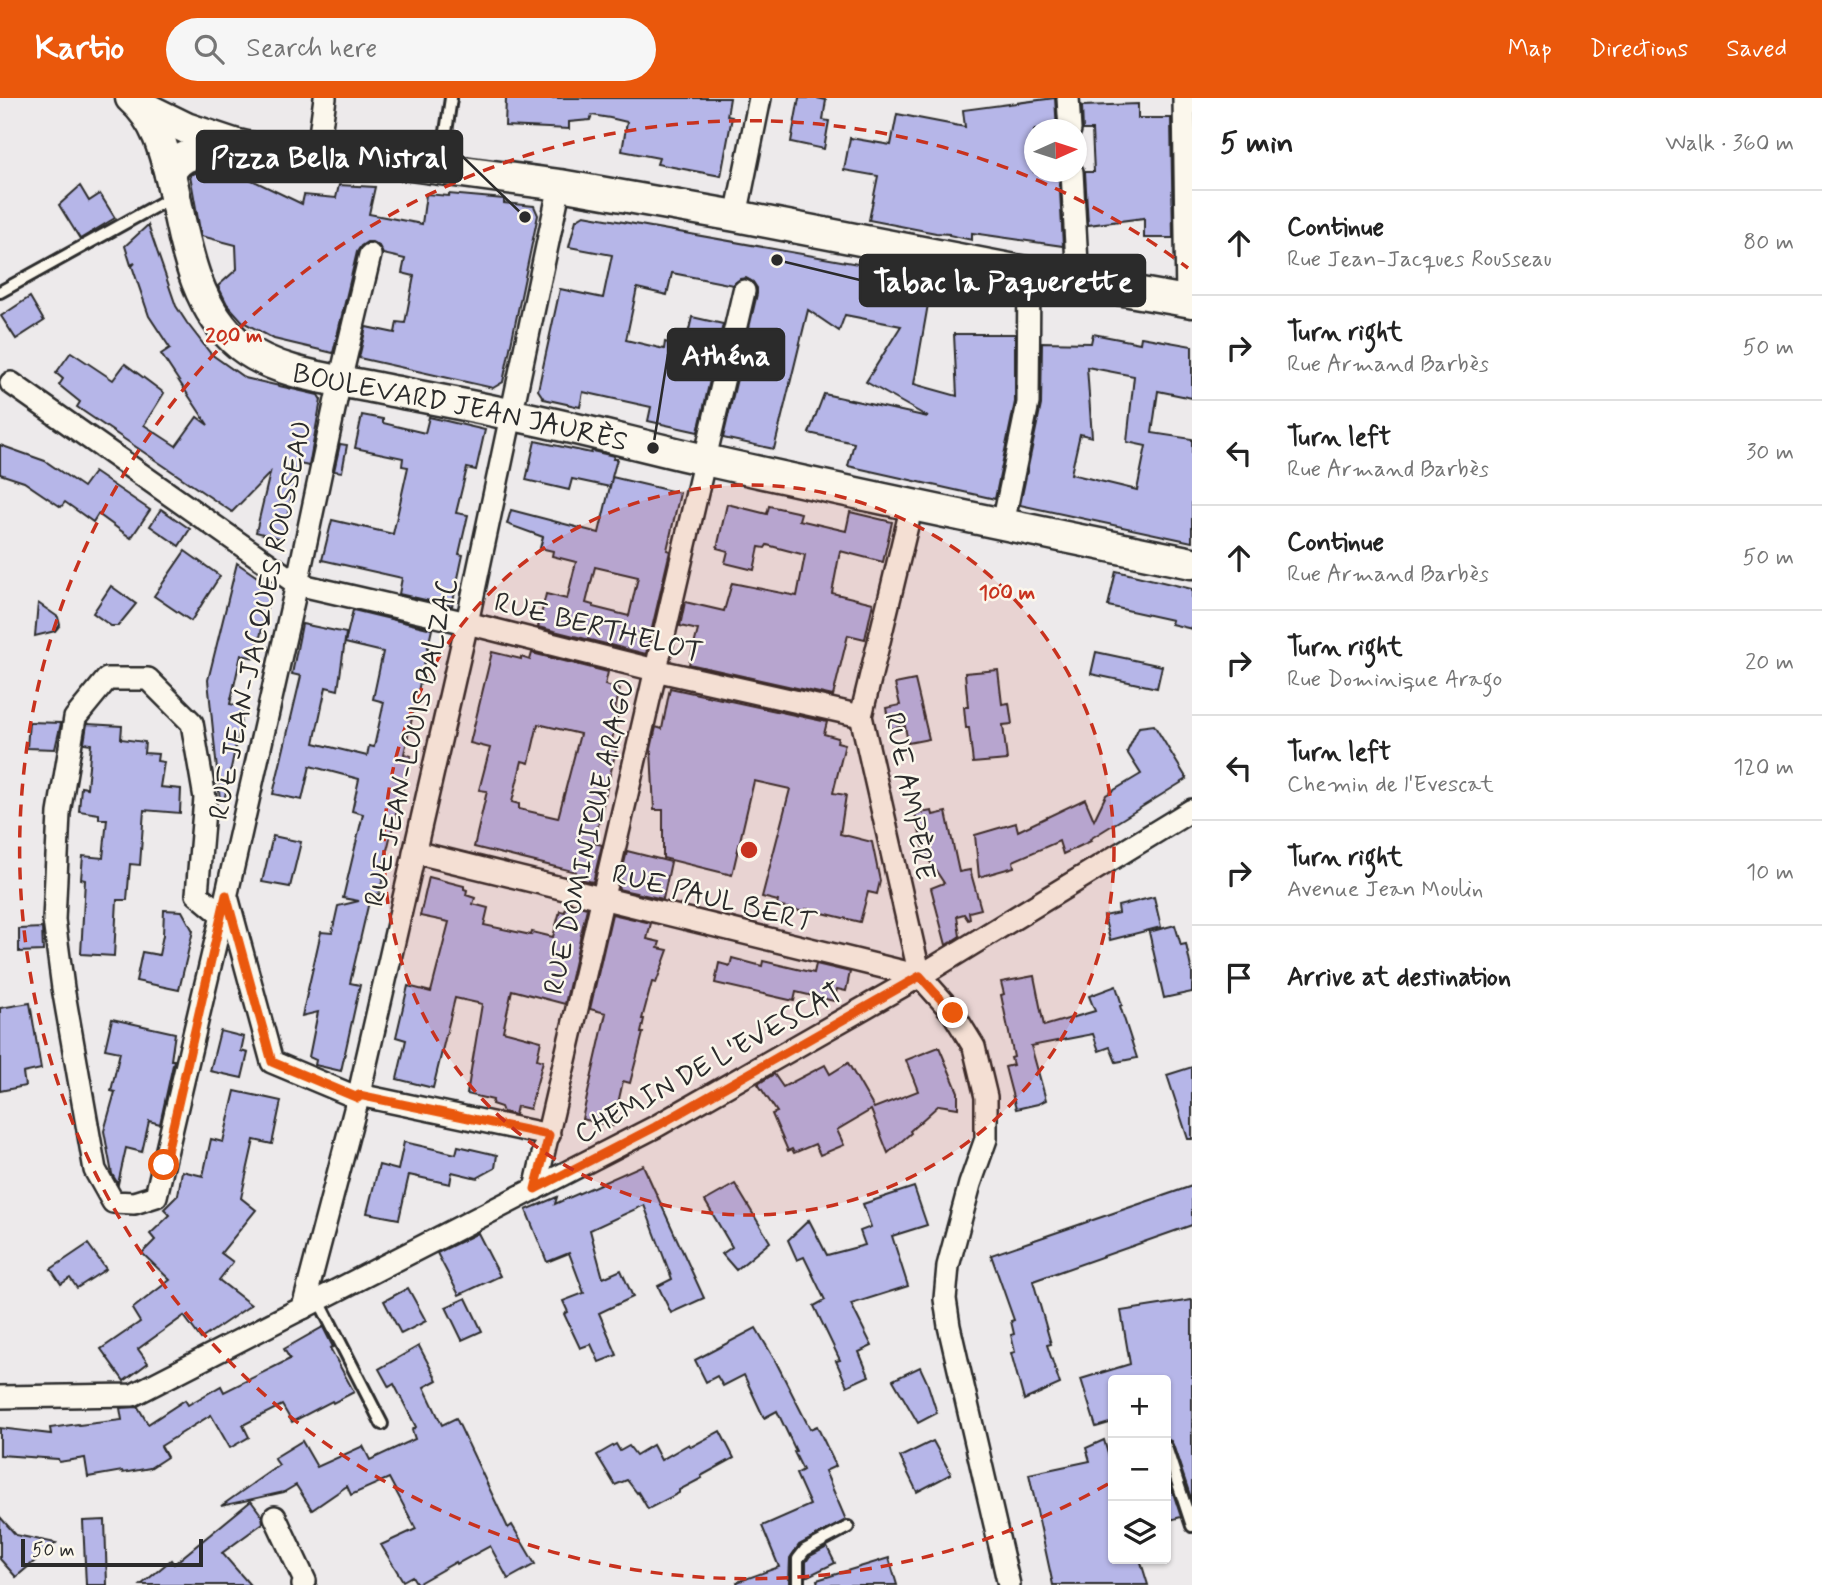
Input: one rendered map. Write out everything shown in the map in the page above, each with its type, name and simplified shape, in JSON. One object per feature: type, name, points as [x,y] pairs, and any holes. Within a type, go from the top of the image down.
[{"type":"main road","points":[[135,101],[186,128],[264,151]]},
{"type":"main road","name":"BOULEVARD JEAN JAURÈS","points":[[135,101],[153,124],[163,148],[194,275],[208,307],[222,328],[257,358],[286,369],[340,381],[511,414],[912,505],[1192,563]]},
{"type":"main road","points":[[172,185],[173,166],[189,154],[264,151],[357,158],[560,185],[1189,301]]},
{"type":"street","points":[[317,156],[325,98]]},
{"type":"street","points":[[736,216],[760,98]]},
{"type":"street","points":[[1068,98],[1069,119]]},
{"type":"street","points":[[1184,98],[1189,301]]},
{"type":"street","points":[[1073,182],[1078,282]]},
{"type":"street","name":"RUE JEAN-LOUIS BALZAC","points":[[311,1305],[467,623],[560,185]]},
{"type":"street","name":"RUE JEAN-JACQUES ROUSSEAU","points":[[224,905],[197,894],[205,798],[192,723],[148,679],[107,679],[75,718],[59,813],[54,920],[63,988],[95,1170],[113,1202],[134,1203],[156,1196],[224,905],[370,255]]},
{"type":"street","points":[[1003,524],[1028,403],[1029,272]]},
{"type":"street","name":"RUE DOMINIQUE ARAGO","points":[[535,1189],[744,291]]},
{"type":"street","name":"RUE BERTHELOT","points":[[11,383],[297,584],[655,670],[861,716]]},
{"type":"street","name":"RUE AMPÈRE","points":[[912,505],[861,716],[920,976]]},
{"type":"street","name":"CHEMIN DE L'EVESCAT","points":[[0,1397],[133,1395],[655,1127],[920,976],[1192,810]]},
{"type":"street","name":"RUE PAUL BERT","points":[[414,852],[920,976]]},
{"type":"street","points":[[224,905],[272,1062],[358,1097],[549,1135]]},
{"type":"street","points":[[920,976],[953,1013],[974,1047],[986,1097],[986,1139],[948,1266],[945,1299],[1009,1585]]},
{"type":"street","points":[[275,1517],[305,1581],[303,1585]]},
{"type":"lane","points":[[441,169],[450,98]]},
{"type":"lane","points":[[0,292],[172,185]]},
{"type":"lane","points":[[311,1305],[382,1424]]},
{"type":"lane","points":[[1171,1462],[1192,1526]]},
{"type":"lane","points":[[798,1585],[798,1559],[805,1550],[848,1527]]},
{"type":"building","points":[[506,98],[730,98],[727,116],[732,117],[721,176],[657,164],[659,158],[622,151],[627,122],[610,118],[592,115],[590,120],[569,122],[569,129],[505,126]]},
{"type":"building","points":[[799,98],[826,100],[823,120],[829,121],[824,149],[791,142]]},
{"type":"building","points":[[1055,98],[1056,119],[1024,119],[1024,182],[1060,182],[1063,246],[972,233],[972,240],[869,220],[878,176],[844,170],[850,138],[891,145],[897,114],[965,127],[963,110]]},
{"type":"building","points":[[1138,104],[1138,118],[1171,118],[1173,238],[1144,238],[1144,218],[1088,225],[1086,182],[1087,172],[1094,172],[1092,130],[1087,130],[1087,119],[1083,119],[1082,106]]},
{"type":"building","points":[[231,170],[302,204],[304,195],[336,198],[339,185],[375,187],[369,214],[422,224],[426,194],[504,199],[504,203],[534,206],[538,215],[503,382],[493,388],[359,358],[366,327],[395,333],[397,322],[405,323],[414,276],[402,273],[405,259],[383,254],[379,246],[372,242],[361,246],[357,252],[333,353],[274,339],[243,322],[227,304],[218,286],[237,269],[236,245],[201,236],[190,175],[201,171]]},
{"type":"building","points":[[80,186],[89,201],[100,194],[115,218],[80,239],[59,205]]},
{"type":"building","points":[[584,215],[886,269],[883,286],[930,293],[914,384],[957,396],[954,334],[1015,334],[1015,402],[995,499],[848,466],[854,443],[809,433],[824,394],[928,417],[866,382],[901,326],[845,315],[839,331],[808,310],[774,449],[723,438],[757,294],[753,282],[746,278],[733,285],[672,273],[667,295],[637,288],[626,340],[664,349],[665,342],[685,347],[692,317],[723,324],[698,432],[648,421],[651,407],[583,392],[580,407],[544,399],[538,390],[560,289],[603,298],[612,255],[569,247],[576,220]]},
{"type":"building","points":[[148,225],[176,306],[211,354],[245,378],[318,395],[321,400],[309,466],[299,464],[282,539],[256,532],[270,473],[232,512],[77,407],[80,402],[59,385],[63,379],[56,373],[71,352],[113,380],[125,364],[164,393],[144,425],[176,446],[197,417],[208,425],[161,354],[170,348],[149,316],[132,266],[135,263],[131,265],[125,246]]},
{"type":"building","points":[[30,297],[44,321],[16,339],[1,316]]},
{"type":"building","points":[[1093,334],[1140,343],[1141,337],[1192,346],[1192,398],[1158,391],[1152,433],[1192,439],[1192,542],[1020,505],[1041,405],[1042,342],[1091,343]],"holes":[[[1087,367],[1134,376],[1127,442],[1146,446],[1137,490],[1071,474],[1080,434],[1092,437]]]},
{"type":"building","points":[[362,415],[425,433],[429,417],[485,430],[476,470],[467,468],[456,513],[468,515],[459,554],[463,555],[452,606],[399,594],[402,578],[322,560],[332,520],[393,534],[408,467],[402,466],[403,458],[355,448]]},
{"type":"building","points":[[535,441],[614,456],[613,459],[617,459],[612,477],[680,493],[667,550],[670,551],[646,654],[538,627],[546,594],[567,599],[576,562],[552,556],[553,551],[540,548],[543,537],[507,524],[511,510],[599,533],[610,487],[572,479],[569,490],[526,480]],"holes":[[[595,567],[638,577],[629,616],[586,603]]]},
{"type":"building","points":[[340,444],[347,445],[342,472],[334,471]]},
{"type":"building","points":[[0,445],[45,461],[83,487],[94,472],[150,510],[131,538],[98,514],[93,522],[65,502],[61,507],[24,482],[0,474]]},
{"type":"building","points":[[727,504],[767,514],[769,506],[801,513],[799,520],[846,531],[850,512],[892,522],[883,562],[840,551],[832,593],[873,603],[865,639],[848,635],[833,696],[689,664],[698,630],[680,626],[685,602],[724,611],[732,583],[797,596],[805,555],[767,545],[765,548],[759,547],[754,570],[725,563],[728,551],[717,548]]},
{"type":"building","points":[[161,509],[190,529],[179,546],[150,526]]},
{"type":"building","points":[[185,551],[220,576],[191,621],[154,596]]},
{"type":"building","points":[[237,563],[263,581],[270,595],[255,658],[241,655],[230,704],[244,707],[224,801],[220,800],[208,680]]},
{"type":"building","points":[[1116,571],[1192,589],[1192,629],[1171,624],[1172,620],[1108,606]]},
{"type":"building","points":[[111,586],[136,604],[118,626],[111,626],[93,613]]},
{"type":"building","points":[[38,603],[58,617],[60,625],[55,631],[35,636]]},
{"type":"building","points":[[353,610],[432,629],[404,754],[411,756],[384,863],[386,864],[379,895],[371,893],[350,983],[360,985],[341,1071],[315,1065],[316,1060],[309,1057],[318,1012],[302,1016],[321,932],[332,933],[338,906],[359,901],[343,898],[363,814],[352,811],[359,779],[310,766],[302,800],[273,794],[301,676],[292,674],[302,624],[346,633],[338,690],[326,687],[314,743],[367,756],[369,746],[374,747],[384,702],[373,699],[383,652],[345,643]]},
{"type":"building","points":[[492,652],[530,660],[532,653],[608,672],[605,685],[620,689],[615,710],[619,711],[610,748],[616,750],[594,843],[602,845],[593,882],[574,878],[576,872],[474,847],[487,791],[479,790],[490,748],[470,743]],"holes":[[[538,724],[580,734],[558,818],[519,809],[519,804],[512,802],[522,761],[529,763]]]},
{"type":"building","points":[[1096,652],[1162,666],[1157,688],[1091,674]]},
{"type":"building","points":[[998,670],[1002,704],[1009,703],[1012,724],[1003,725],[1007,760],[973,763],[964,707],[968,707],[965,673]]},
{"type":"building","points":[[915,680],[929,739],[908,743],[905,726],[890,729],[886,708],[900,705],[895,684]]},
{"type":"building","points":[[670,688],[827,722],[824,734],[838,738],[837,742],[845,744],[833,793],[846,795],[840,834],[872,842],[880,881],[877,894],[868,892],[860,922],[806,909],[805,912],[777,906],[778,901],[762,897],[790,789],[754,781],[732,875],[663,858],[663,810],[654,810],[651,749],[656,727],[662,729]]},
{"type":"building","points":[[29,722],[61,723],[55,749],[27,748]]},
{"type":"building","points":[[87,724],[122,726],[121,739],[145,742],[144,753],[158,754],[157,761],[164,762],[160,787],[181,789],[180,813],[144,810],[140,865],[130,864],[127,900],[117,900],[114,956],[81,954],[85,880],[81,879],[83,856],[103,858],[107,819],[99,819],[99,814],[79,811],[81,787],[87,788],[91,744],[84,743]]},
{"type":"building","points":[[1154,725],[1187,779],[1090,839],[1091,841],[1063,854],[1059,841],[1013,861],[1014,867],[979,877],[975,835],[1016,823],[1018,831],[1085,799],[1094,820],[1106,795],[1141,774],[1127,752],[1139,727]]},
{"type":"building","points":[[932,811],[933,815],[946,812],[959,872],[970,870],[981,909],[969,912],[968,920],[964,914],[957,916],[960,936],[946,945],[931,888],[944,883],[925,854],[915,814]]},
{"type":"building","points":[[273,836],[301,842],[290,887],[262,882]]},
{"type":"building","points":[[627,851],[671,862],[663,899],[618,889]]},
{"type":"building","points":[[429,877],[464,886],[466,895],[475,898],[473,904],[488,908],[484,925],[531,935],[532,932],[553,937],[560,911],[565,912],[567,903],[587,908],[565,1004],[512,990],[503,1031],[541,1041],[537,1059],[543,1061],[530,1109],[517,1106],[515,1115],[503,1112],[501,1107],[492,1104],[493,1100],[467,1094],[482,1004],[455,998],[433,1088],[397,1079],[406,1040],[396,1037],[408,986],[431,992],[449,922],[420,916]]},
{"type":"building","points":[[1154,897],[1161,927],[1110,940],[1104,916],[1119,913],[1118,906]]},
{"type":"building","points":[[164,910],[182,911],[193,931],[179,990],[136,981],[142,952],[159,955]]},
{"type":"building","points":[[612,914],[651,923],[647,939],[660,942],[658,948],[668,950],[656,983],[652,982],[630,1083],[623,1081],[613,1126],[582,1119],[606,1013],[590,1009]]},
{"type":"building","points":[[1175,925],[1181,945],[1186,944],[1192,973],[1192,992],[1164,998],[1149,932]]},
{"type":"building","points":[[42,928],[43,951],[19,952],[19,929]]},
{"type":"building","points":[[732,958],[762,966],[763,961],[814,973],[816,964],[850,972],[846,991],[837,989],[834,1001],[796,992],[794,1001],[715,983],[719,963],[730,966]]},
{"type":"building","points":[[1034,976],[1044,1026],[1095,1011],[1089,996],[1116,986],[1137,1058],[1116,1062],[1110,1047],[1099,1051],[1093,1034],[1031,1046],[1046,1100],[1016,1109],[1005,1067],[1013,1065],[1011,1058],[1014,1057],[1001,995],[1004,994],[1001,982]]},
{"type":"building","points":[[30,1003],[41,1069],[23,1073],[25,1086],[0,1091],[0,1008]]},
{"type":"building","points":[[112,1019],[175,1033],[171,1060],[174,1060],[160,1124],[149,1121],[142,1152],[126,1148],[118,1184],[112,1174],[104,1131],[115,1092],[111,1091],[120,1052],[105,1049]]},
{"type":"building","points":[[220,1031],[244,1037],[241,1051],[248,1053],[242,1078],[210,1071]]},
{"type":"building","points":[[939,1047],[958,1092],[958,1108],[939,1105],[888,1153],[871,1110],[837,1130],[844,1145],[820,1155],[815,1144],[794,1153],[792,1149],[788,1151],[772,1114],[777,1112],[758,1084],[774,1074],[783,1087],[825,1065],[830,1074],[848,1063],[874,1108],[918,1091],[906,1060]]},
{"type":"building","points":[[1192,1067],[1192,1139],[1188,1139],[1167,1075]]},
{"type":"building","points":[[235,1091],[281,1101],[272,1144],[254,1140],[241,1198],[256,1210],[221,1253],[233,1262],[219,1280],[251,1305],[201,1339],[184,1316],[138,1349],[148,1363],[124,1381],[101,1349],[140,1322],[132,1309],[170,1280],[142,1253],[155,1240],[150,1234],[170,1215],[164,1209],[178,1195],[182,1171],[203,1176],[211,1139],[223,1142]]},
{"type":"building","points":[[404,1142],[456,1154],[458,1146],[497,1155],[495,1168],[477,1178],[452,1172],[450,1184],[409,1175],[399,1219],[367,1213],[379,1165],[398,1170]]},
{"type":"building","points":[[643,1165],[704,1298],[671,1313],[658,1286],[672,1279],[644,1205],[590,1230],[603,1278],[621,1270],[633,1297],[599,1313],[617,1355],[599,1362],[591,1344],[580,1348],[564,1314],[568,1312],[563,1301],[584,1293],[569,1253],[547,1262],[526,1210],[557,1197],[555,1204]]},
{"type":"building","points":[[735,1184],[770,1242],[736,1270],[722,1254],[732,1247],[705,1201]]},
{"type":"building","points":[[1192,1186],[1192,1225],[1033,1281],[1051,1344],[1047,1345],[1060,1384],[1024,1400],[1011,1353],[1015,1352],[1011,1335],[1014,1334],[1011,1321],[1014,1320],[991,1255]]},
{"type":"building","points":[[914,1187],[927,1225],[892,1236],[908,1286],[851,1304],[872,1346],[859,1352],[869,1376],[847,1386],[836,1361],[840,1360],[814,1306],[825,1300],[804,1257],[797,1260],[788,1240],[809,1220],[827,1255],[865,1245],[860,1231],[871,1227],[863,1204]]},
{"type":"building","points":[[478,1233],[500,1276],[459,1295],[437,1253]]},
{"type":"building","points":[[88,1244],[106,1269],[77,1288],[70,1278],[61,1284],[51,1269]]},
{"type":"building","points":[[408,1288],[426,1321],[401,1334],[384,1301]]},
{"type":"building","points":[[466,1298],[482,1331],[462,1340],[446,1307]]},
{"type":"building","points":[[1192,1300],[1192,1501],[1171,1441],[1171,1375],[1108,1375],[1108,1423],[1096,1427],[1081,1379],[1130,1364],[1121,1311]]},
{"type":"building","points":[[323,1327],[333,1347],[330,1348],[354,1392],[292,1422],[282,1405],[243,1425],[249,1437],[230,1448],[211,1415],[161,1446],[167,1457],[150,1468],[88,1477],[85,1458],[59,1462],[58,1459],[0,1455],[0,1428],[51,1434],[50,1428],[122,1420],[120,1408],[138,1407],[148,1424],[185,1400],[188,1405],[221,1386],[224,1392],[290,1359],[284,1349]]},
{"type":"building","points":[[756,1328],[810,1429],[817,1426],[836,1466],[825,1471],[846,1520],[799,1545],[790,1558],[789,1585],[738,1585],[737,1582],[779,1567],[762,1526],[810,1505],[796,1474],[803,1470],[794,1452],[796,1451],[777,1411],[764,1418],[744,1375],[723,1386],[717,1376],[706,1382],[695,1360]]},
{"type":"building","points":[[419,1346],[437,1380],[424,1387],[442,1425],[456,1418],[508,1528],[512,1525],[535,1564],[508,1579],[490,1546],[417,1584],[412,1576],[403,1581],[381,1545],[416,1529],[389,1478],[351,1495],[347,1486],[312,1510],[296,1485],[284,1492],[221,1506],[279,1465],[274,1458],[302,1441],[317,1467],[363,1446],[370,1460],[415,1439],[412,1430],[416,1427],[394,1384],[389,1387],[379,1369]]},
{"type":"building","points":[[920,1367],[937,1413],[918,1423],[893,1380]]},
{"type":"building","points":[[720,1431],[734,1458],[648,1509],[627,1480],[615,1485],[597,1455],[616,1444],[620,1451],[629,1446],[636,1455],[653,1445],[661,1460]]},
{"type":"building","points":[[1104,1440],[1108,1454],[1108,1564],[1142,1564],[1148,1585],[1053,1585],[1029,1474],[1090,1461],[1086,1448]]},
{"type":"building","points":[[933,1441],[951,1474],[917,1492],[900,1457]]},
{"type":"building","points":[[1171,1486],[1181,1517],[1171,1520]]},
{"type":"building","points":[[251,1501],[262,1516],[263,1523],[222,1553],[250,1585],[141,1585],[171,1560],[174,1564]]},
{"type":"building","points":[[0,1517],[16,1535],[56,1543],[16,1577],[0,1559]]},
{"type":"building","points":[[105,1520],[107,1585],[86,1585],[83,1521]]},
{"type":"building","points":[[827,1547],[835,1563],[806,1577],[806,1562],[810,1556]]},
{"type":"building","points":[[889,1558],[897,1585],[818,1585],[817,1580]]},
{"type":"place","name":"Pizza Bella Mistral","points":[[525,217]]},
{"type":"place","name":"Tabac la Paquerette","points":[[777,260]]},
{"type":"place","name":"Athéna","points":[[653,448]]},
{"type":"route","points":[[164,1165],[226,895],[272,1062],[358,1098],[359,1095],[549,1135],[535,1189],[655,1127],[920,976],[953,1013]]}]
